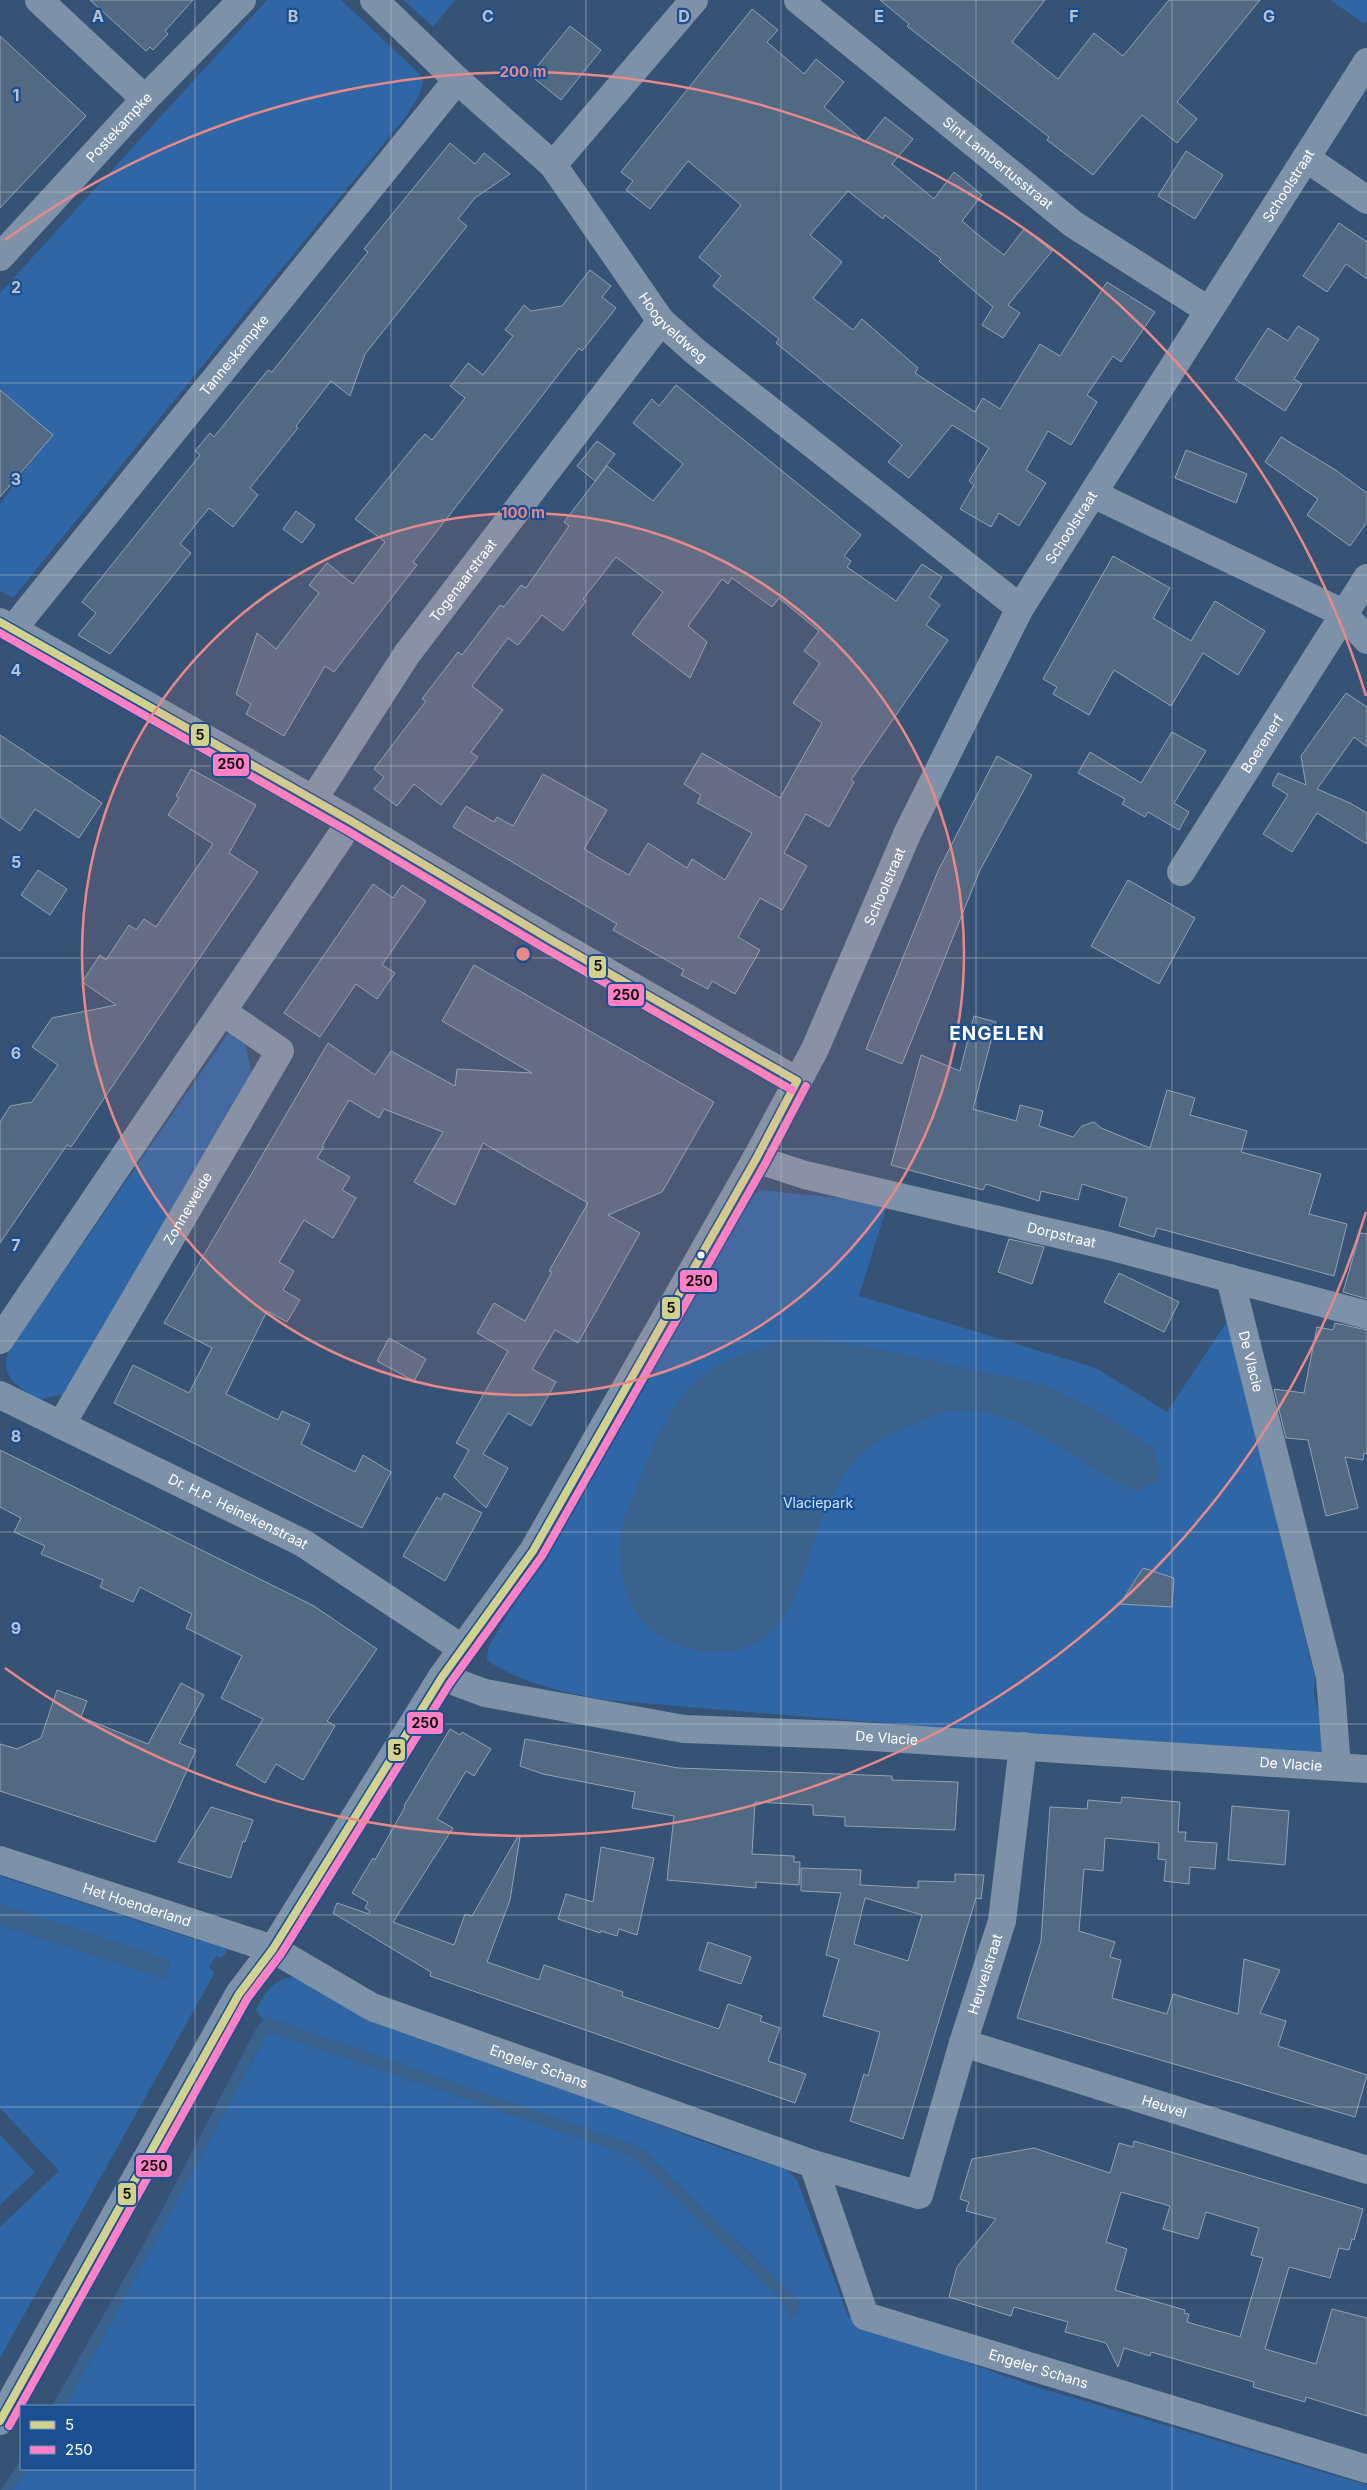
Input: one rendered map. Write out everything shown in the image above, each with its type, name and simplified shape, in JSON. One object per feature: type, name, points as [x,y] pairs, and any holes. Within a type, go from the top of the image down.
[{"type":"street","points":[[39,0],[145,100]]},
{"type":"street","name":"Postekampke","points":[[0,257],[145,100],[242,0]]},
{"type":"street","name":"Hoogveldweg","points":[[374,0],[457,80],[553,165],[661,321],[696,352],[1020,608]]},
{"type":"street","points":[[553,165],[694,0]]},
{"type":"street","name":"Sint Lambertusstraat","points":[[798,0],[1073,224],[1208,310]]},
{"type":"street","name":"Schoolstraat","points":[[0,2421],[239,1994],[272,1949],[442,1678],[534,1551],[756,1159],[819,1040],[908,832],[1020,608],[1367,62]]},
{"type":"street","name":"Tanneskampke","points":[[7,625],[457,80]]},
{"type":"street","points":[[1306,158],[1367,200]]},
{"type":"street","name":"Togenaarstraat","points":[[313,800],[407,654],[661,321]]},
{"type":"street","points":[[1094,494],[1343,613],[1367,640]]},
{"type":"street","name":"Boerenerf","points":[[1181,872],[1343,613],[1367,578]]},
{"type":"street","points":[[7,625],[351,821],[559,944],[797,1081]]},
{"type":"street","points":[[0,1340],[351,821]]},
{"type":"street","name":"Zonneweide","points":[[61,1425],[280,1051],[223,1012]]},
{"type":"street","name":"Dorpstraat","points":[[756,1159],[805,1174],[1109,1246],[1367,1315]]},
{"type":"street","name":"De Vlacie","points":[[1230,1278],[1330,1677],[1337,1767]]},
{"type":"street","name":"Dr. H.P. Heinekenstraat","points":[[0,1395],[303,1543],[462,1649]]},
{"type":"street","name":"De Vlacie","points":[[442,1678],[485,1693],[684,1729],[842,1735],[1367,1769]]},
{"type":"street","name":"Heuvelstraat","points":[[919,2195],[963,2043],[1002,1921],[1023,1746]]},
{"type":"street","name":"Het Hoenderland","points":[[0,1860],[272,1949]]},
{"type":"street","name":"Engeler Schans","points":[[272,1949],[372,2007],[813,2164],[919,2195]]},
{"type":"street","name":"Heuvel","points":[[963,2043],[1367,2170]]},
{"type":"street","name":"Engeler Schans","points":[[813,2164],[865,2316],[1367,2469]]},
{"type":"green space","points":[[267,0],[341,0],[424,78],[419,95],[407,115],[13,598],[0,591],[0,504],[38,452],[0,422],[0,293]]},
{"type":"green space","points":[[404,0],[455,0],[433,27]]},
{"type":"green space","points":[[1330,0],[1367,0],[1367,21],[1365,24]]},
{"type":"green space","points":[[229,1032],[244,1040],[253,1077],[65,1394],[38,1400],[18,1386],[9,1375],[6,1361],[8,1352]]},
{"type":"green space","name":"Vlaciepark","points":[[760,1190],[888,1203],[859,1296],[1096,1368],[1167,1412],[1232,1314],[1282,1545],[1315,1678],[1314,1693],[1329,1760],[605,1700],[543,1686],[514,1675],[487,1660],[488,1648],[749,1198]]},
{"type":"green space","points":[[0,1876],[201,1941],[204,1939],[228,1949],[222,1958],[216,1956],[209,1968],[215,1972],[0,2358],[0,2227],[59,2171],[0,2108],[0,1925],[164,1978],[170,1961],[0,1904]]},
{"type":"green space","points":[[291,1977],[305,1981],[422,2036],[723,2149],[786,2169],[797,2180],[848,2316],[857,2323],[1033,2386],[1367,2485],[1367,2490],[12,2490],[26,2470],[195,2470],[195,2405],[67,2405],[267,2034],[273,2033],[618,2151],[636,2160],[784,2303],[788,2313],[796,2317],[800,2302],[641,2148],[266,2017],[263,2020],[256,2010],[269,1989],[284,1979]]},
{"type":"green space","points":[[0,2135],[35,2172],[0,2205]]},
{"type":"shaded area","points":[[793,1338],[864,1346],[1044,1385],[1112,1419],[1154,1449],[1160,1469],[1156,1482],[1138,1491],[1091,1467],[1020,1424],[995,1415],[969,1411],[938,1414],[890,1434],[868,1448],[857,1458],[839,1484],[824,1515],[790,1608],[771,1632],[752,1645],[730,1651],[707,1652],[684,1647],[663,1638],[645,1624],[632,1606],[624,1584],[621,1561],[621,1538],[625,1514],[664,1425],[673,1409],[695,1382],[707,1372],[738,1356]]},
{"type":"shaded area","points":[[0,1904],[170,1960],[164,1978],[0,1925]]},
{"type":"shaded area","points":[[266,2017],[641,2148],[800,2302],[796,2317],[787,2318],[788,2313],[784,2303],[636,2160],[618,2151],[273,2033],[267,2034],[67,2405],[53,2405],[145,2242],[257,2027]]},
{"type":"shaded area","points":[[20,2461],[20,2470],[26,2470],[12,2490],[1,2490]]},
{"type":"building","points":[[90,0],[193,0],[165,31],[168,34],[153,50],[150,47],[146,51]]},
{"type":"building","points":[[880,0],[1045,0],[1012,42],[1058,79],[1094,33],[1123,56],[1169,0],[1260,0],[1177,102],[1197,119],[1177,143],[1142,115],[1093,175],[1047,140],[1049,137],[907,26],[909,24]]},
{"type":"building","points":[[752,9],[778,30],[767,42],[804,74],[816,59],[844,82],[824,107],[865,142],[885,117],[913,139],[892,164],[934,199],[954,172],[982,195],[962,221],[982,238],[1004,255],[1024,229],[1052,251],[1008,305],[1020,313],[1003,338],[982,325],[993,307],[939,261],[941,259],[885,215],[883,219],[848,191],[810,235],[842,262],[813,298],[853,330],[862,319],[918,368],[915,373],[975,412],[983,398],[1000,409],[1040,344],[1060,356],[1107,282],[1155,312],[1121,362],[1113,356],[1087,395],[1097,402],[1071,445],[1048,431],[1026,470],[1046,483],[1019,526],[999,513],[991,527],[960,509],[974,485],[969,481],[989,448],[952,425],[909,478],[888,462],[902,445],[776,343],[779,339],[713,286],[721,276],[699,257],[741,205],[688,161],[650,209],[626,190],[633,181],[621,172]]},
{"type":"building","points":[[570,26],[601,50],[561,100],[530,75]]},
{"type":"building","points":[[0,36],[86,116],[0,208]]},
{"type":"building","points":[[450,143],[475,164],[484,153],[510,174],[475,198],[458,219],[467,226],[365,354],[350,396],[331,381],[296,426],[298,428],[250,488],[258,495],[233,527],[209,508],[180,544],[191,553],[110,654],[78,635],[96,613],[82,602],[200,455],[195,451],[210,433],[214,437],[268,370],[272,372],[368,252],[364,249]]},
{"type":"building","points":[[1186,151],[1223,175],[1195,219],[1158,196]]},
{"type":"building","points":[[1339,223],[1367,242],[1367,279],[1346,264],[1327,292],[1303,276]]},
{"type":"building","points":[[590,270],[611,286],[602,297],[616,308],[582,351],[579,348],[413,562],[417,565],[334,672],[325,666],[284,736],[246,714],[251,704],[236,694],[257,633],[276,649],[319,593],[309,585],[327,563],[353,584],[385,542],[355,519],[425,434],[432,440],[465,398],[450,386],[468,363],[483,375],[513,336],[505,330],[524,305],[531,311],[562,306]]},
{"type":"building","points":[[1298,326],[1319,339],[1294,379],[1302,384],[1285,411],[1235,379],[1268,328],[1288,341]]},
{"type":"building","points":[[676,385],[861,535],[844,556],[851,561],[847,567],[896,601],[922,564],[942,577],[929,597],[940,605],[926,625],[948,640],[851,780],[854,782],[829,827],[806,814],[784,853],[807,866],[782,910],[760,898],[738,937],[760,950],[735,994],[712,981],[708,989],[681,975],[684,970],[613,930],[617,924],[453,827],[466,806],[494,822],[497,817],[513,826],[543,774],[607,810],[584,849],[604,861],[629,875],[648,843],[687,868],[692,859],[725,880],[752,833],[697,803],[701,795],[684,784],[702,753],[780,798],[822,723],[793,703],[820,663],[804,651],[819,631],[779,598],[772,607],[732,578],[728,584],[722,579],[688,626],[707,642],[690,678],[632,634],[663,592],[616,557],[583,599],[586,601],[563,631],[542,615],[518,645],[508,638],[472,686],[503,710],[471,752],[478,757],[441,805],[414,784],[397,806],[374,789],[384,777],[374,769],[426,701],[422,699],[458,652],[462,655],[500,605],[504,607],[521,585],[526,588],[569,526],[564,522],[607,466],[653,501],[683,464],[633,423],[652,399],[659,406]]},
{"type":"building","points":[[0,390],[53,435],[0,497]]},
{"type":"building","points":[[1281,437],[1334,469],[1367,493],[1367,522],[1350,546],[1307,515],[1318,499],[1265,462]]},
{"type":"building","points":[[597,441],[615,454],[595,481],[577,466]]},
{"type":"building","points":[[1186,450],[1247,474],[1236,503],[1175,478]]},
{"type":"building","points":[[296,511],[315,525],[302,543],[283,529]]},
{"type":"building","points":[[1113,556],[1170,588],[1153,618],[1191,641],[1215,601],[1265,631],[1238,675],[1203,653],[1171,706],[1114,670],[1089,715],[1053,694],[1057,687],[1043,679]]},
{"type":"building","points":[[1346,693],[1367,707],[1367,747],[1354,737],[1317,789],[1350,803],[1367,813],[1367,844],[1317,813],[1292,852],[1263,834],[1288,795],[1272,785],[1278,773],[1306,785],[1301,756]]},
{"type":"building","points":[[1172,732],[1206,751],[1174,803],[1189,812],[1179,830],[1148,812],[1145,817],[1122,804],[1125,799],[1078,773],[1090,752],[1141,783]]},
{"type":"building","points":[[0,735],[102,803],[79,838],[35,809],[20,831],[0,817]]},
{"type":"building","points":[[997,756],[1032,775],[980,870],[902,1064],[866,1049],[938,871]]},
{"type":"building","points":[[191,769],[256,805],[229,853],[258,872],[71,1147],[67,1145],[0,1243],[0,1122],[10,1106],[32,1102],[58,1065],[32,1047],[52,1018],[116,1005],[82,982],[100,955],[106,960],[129,925],[136,930],[144,919],[156,927],[213,844],[168,815],[179,798],[176,796]]},
{"type":"building","points":[[38,870],[67,889],[50,915],[21,895]]},
{"type":"building","points":[[1128,880],[1195,918],[1159,984],[1091,946]]},
{"type":"building","points":[[373,884],[393,898],[402,885],[426,901],[382,965],[395,973],[377,999],[356,984],[320,1037],[284,1013]]},
{"type":"building","points":[[474,965],[714,1102],[662,1192],[608,1215],[640,1233],[578,1343],[555,1330],[532,1369],[556,1382],[531,1426],[508,1413],[483,1454],[508,1468],[486,1508],[454,1477],[469,1450],[456,1443],[508,1351],[477,1333],[494,1303],[525,1321],[552,1272],[549,1271],[588,1203],[483,1143],[455,1205],[414,1182],[443,1132],[384,1109],[379,1118],[349,1100],[317,1158],[350,1177],[342,1190],[356,1198],[333,1238],[304,1220],[279,1262],[294,1271],[283,1290],[300,1300],[287,1322],[267,1311],[226,1394],[278,1420],[282,1411],[310,1424],[301,1444],[355,1472],[363,1455],[391,1472],[362,1528],[114,1403],[133,1365],[189,1393],[212,1348],[164,1323],[328,1043],[375,1075],[391,1051],[455,1086],[457,1069],[532,1073],[442,1021]]},
{"type":"building","points":[[974,1016],[996,1022],[973,1109],[1016,1121],[1020,1105],[1043,1111],[1039,1126],[1073,1137],[1082,1126],[1094,1122],[1101,1128],[1150,1148],[1167,1090],[1195,1098],[1190,1115],[1247,1131],[1241,1152],[1321,1174],[1309,1214],[1347,1224],[1334,1276],[1157,1228],[1154,1237],[1119,1226],[1127,1198],[1082,1184],[1078,1200],[1041,1191],[1039,1201],[986,1184],[983,1190],[891,1165],[921,1055],[960,1071]]},
{"type":"building","points":[[1360,1233],[1367,1234],[1367,1299],[1343,1292]]},
{"type":"building","points":[[1009,1239],[1044,1247],[1032,1284],[998,1272]]},
{"type":"building","points":[[1119,1273],[1179,1302],[1164,1332],[1104,1302]]},
{"type":"building","points":[[1335,1323],[1367,1330],[1367,1454],[1364,1453],[1363,1460],[1345,1457],[1358,1508],[1326,1516],[1308,1440],[1286,1438],[1274,1389],[1304,1393],[1317,1327],[1333,1330]]},
{"type":"building","points":[[389,1338],[426,1359],[414,1381],[377,1361]]},
{"type":"building","points":[[0,1450],[314,1606],[377,1649],[327,1721],[335,1726],[303,1780],[276,1764],[265,1783],[236,1765],[263,1719],[221,1698],[242,1656],[186,1628],[192,1614],[140,1587],[133,1602],[100,1587],[103,1580],[41,1554],[45,1546],[14,1532],[21,1518],[0,1507]]},
{"type":"building","points":[[444,1493],[482,1513],[445,1581],[403,1556],[437,1497],[441,1500]]},
{"type":"building","points":[[1143,1568],[1174,1578],[1172,1607],[1120,1604]]},
{"type":"building","points":[[181,1683],[204,1695],[179,1743],[196,1750],[155,1842],[0,1791],[0,1744],[17,1749],[41,1738],[57,1690],[87,1701],[81,1717],[148,1744]]},
{"type":"building","points":[[450,1729],[460,1735],[462,1732],[491,1749],[474,1776],[466,1771],[437,1819],[453,1828],[393,1922],[454,1945],[465,1914],[472,1916],[518,1836],[520,1837],[510,1900],[487,1962],[539,1980],[544,1965],[623,1992],[622,1996],[719,2029],[728,2004],[762,2016],[760,2021],[780,2028],[768,2061],[806,2074],[795,2103],[430,1976],[431,1972],[333,1913],[337,1903],[369,1914],[370,1911],[365,1908],[368,1902],[352,1893],[373,1858],[375,1860],[404,1806]]},
{"type":"building","points":[[525,1739],[678,1768],[892,1776],[892,1780],[958,1782],[955,1830],[845,1826],[845,1817],[813,1815],[813,1805],[755,1802],[752,1854],[794,1856],[794,1862],[800,1862],[799,1885],[756,1882],[756,1888],[667,1880],[674,1816],[632,1808],[635,1792],[543,1774],[520,1766]]},
{"type":"building","points":[[1122,1797],[1180,1802],[1178,1832],[1186,1832],[1185,1841],[1217,1843],[1215,1869],[1190,1867],[1189,1884],[1164,1881],[1166,1860],[1158,1859],[1159,1843],[1105,1838],[1103,1871],[1084,1869],[1079,1931],[1115,1942],[1110,1957],[1121,1960],[1112,1998],[1167,2014],[1173,1994],[1238,2014],[1244,1959],[1280,1970],[1260,2013],[1286,2021],[1278,2046],[1367,2075],[1355,2117],[1017,2018],[1041,1941],[1050,1807],[1087,1809],[1088,1800],[1121,1803]]},
{"type":"building","points":[[1232,1806],[1289,1811],[1285,1865],[1228,1860]]},
{"type":"building","points":[[211,1807],[253,1820],[245,1842],[243,1841],[231,1878],[178,1862]]},
{"type":"building","points":[[601,1847],[654,1858],[637,1935],[619,1929],[617,1936],[601,1931],[600,1933],[558,1919],[566,1894],[593,1902]]},
{"type":"building","points":[[801,1868],[861,1870],[860,1885],[918,1888],[918,1881],[955,1882],[955,1874],[984,1875],[981,1899],[976,1898],[903,2139],[850,2121],[864,2074],[868,2076],[880,2032],[823,2016],[839,1959],[826,1955],[841,1893],[801,1891]],"holes":[[[865,1898],[922,1915],[908,1961],[854,1944]]]},
{"type":"building","points":[[708,1942],[751,1957],[741,1984],[699,1970]]},
{"type":"building","points":[[1134,2141],[1363,2209],[1354,2240],[1352,2239],[1349,2250],[1339,2248],[1330,2278],[1289,2267],[1265,2349],[1316,2364],[1332,2309],[1367,2318],[1367,2416],[1306,2397],[1305,2402],[1253,2387],[1254,2382],[1151,2352],[1150,2356],[1124,2348],[1118,2367],[1106,2343],[1065,2332],[1068,2322],[1014,2307],[1011,2316],[949,2297],[957,2267],[996,2219],[966,2211],[969,2202],[960,2199],[972,2159],[1034,2148],[1110,2173],[1119,2143],[1133,2147]],"holes":[[[1121,2192],[1170,2206],[1163,2229],[1198,2239],[1206,2212],[1259,2228],[1251,2255],[1263,2258],[1240,2337],[1187,2322],[1189,2314],[1184,2313],[1185,2310],[1115,2290],[1127,2249],[1106,2242]]]},
{"type":"transit line","name":"5","points":[[0,622],[351,821],[551,940],[797,1081]]},
{"type":"transit line","name":"250","points":[[0,633],[346,830],[546,949],[792,1090]]},
{"type":"transit line","name":"5","points":[[0,2421],[239,1994],[273,1949],[442,1677],[533,1551],[756,1159],[797,1081]]},
{"type":"transit line","name":"250","points":[[21,2405],[247,1999],[281,1954],[450,1683],[542,1556],[765,1164],[806,1086]]},
{"type":"transit line","name":"250","points":[[9,2426],[20,2406]]},
{"type":"district","name":"ENGELEN","points":[[997,1033]]}]
